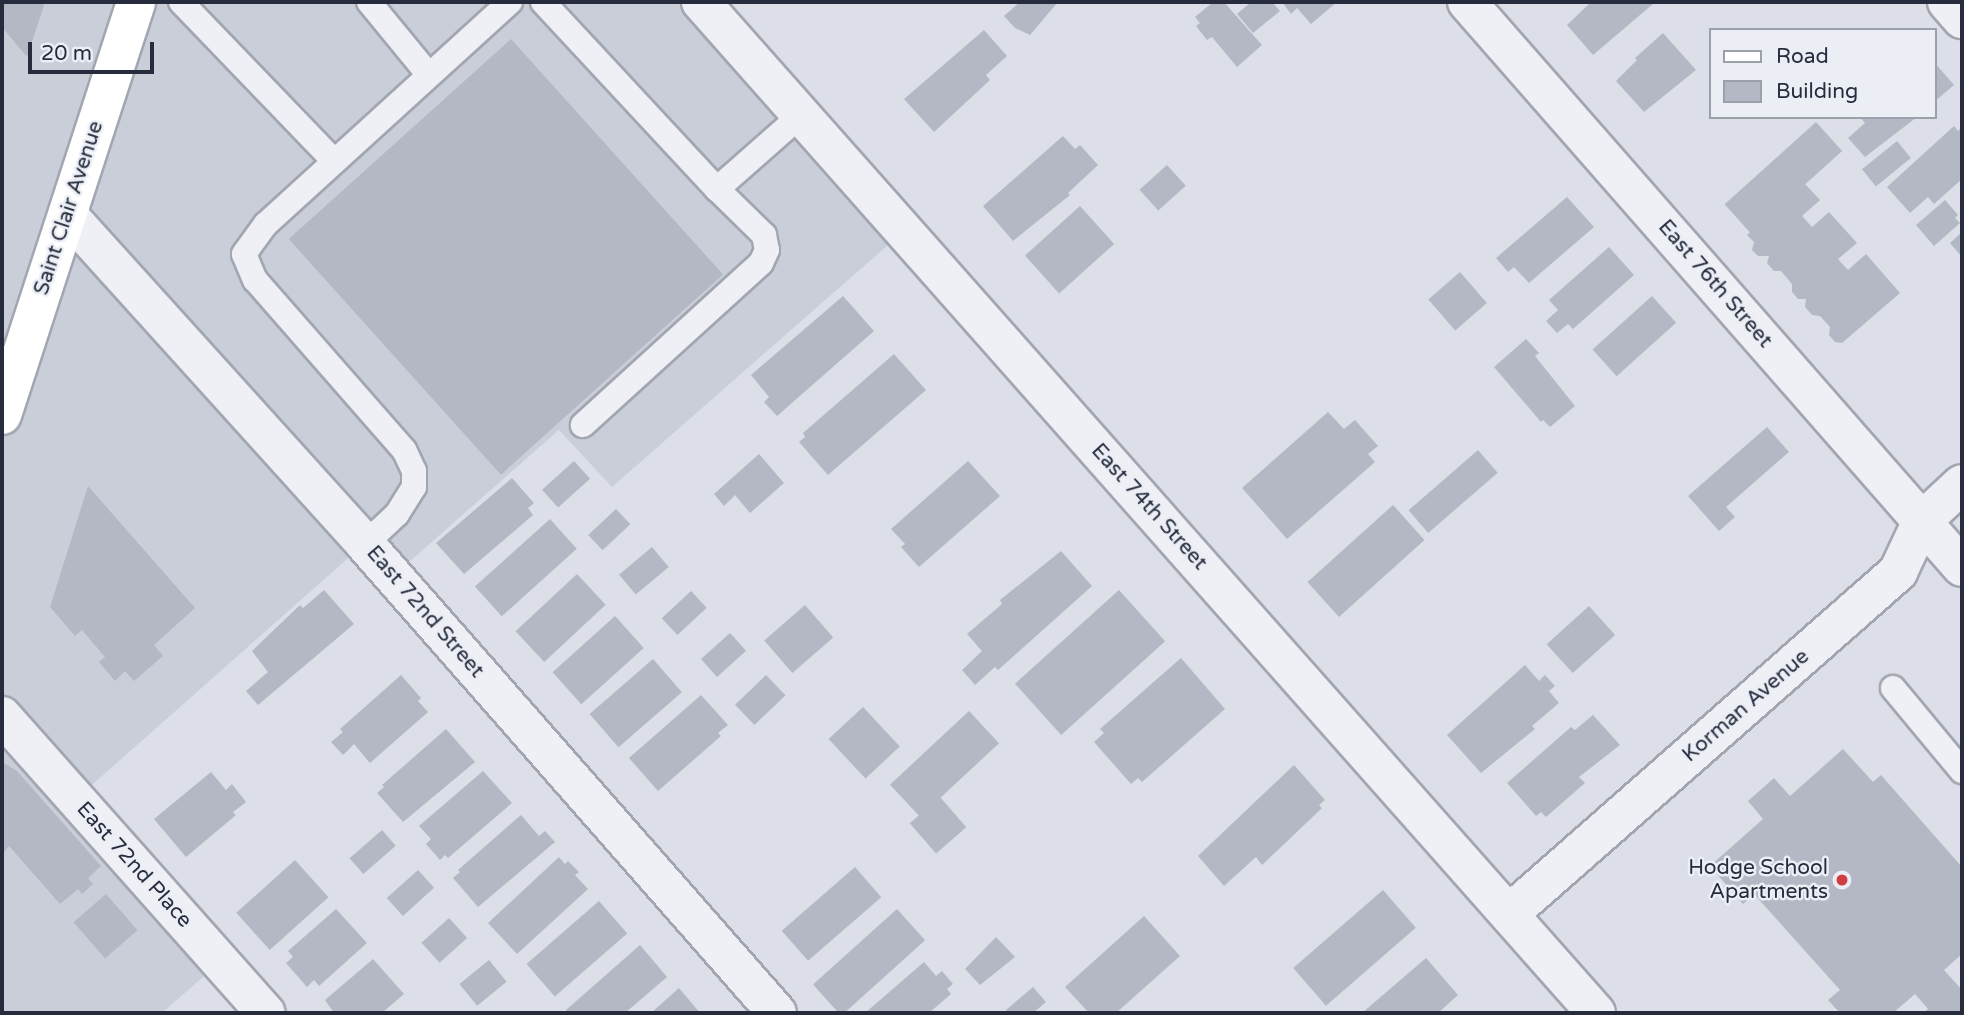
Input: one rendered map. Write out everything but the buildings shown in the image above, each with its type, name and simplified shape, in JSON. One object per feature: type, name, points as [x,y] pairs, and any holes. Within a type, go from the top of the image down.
[{"type":"main road","name":"Saint Clair Avenue","points":[[2,415],[136,2]]},
{"type":"street","name":"East 74th Street","points":[[701,2],[1596,1013]]},
{"type":"street","name":"East 76th Street","points":[[1467,2],[1962,567]]},
{"type":"street","points":[[1947,2],[1962,19]]},
{"type":"street","name":"East 72nd Street","points":[[68,215],[365,544],[777,1013]]},
{"type":"street","name":"Korman Avenue","points":[[1509,914],[1898,572],[1922,521],[1962,484]]},
{"type":"street","name":"East 72nd Place","points":[[2,716],[266,1013]]},
{"type":"lane","points":[[180,2],[334,161]]},
{"type":"lane","points":[[369,2],[429,75]]},
{"type":"lane","points":[[365,544],[397,514],[414,487],[414,471],[404,450],[255,280],[244,254],[266,224],[510,2]]},
{"type":"lane","points":[[543,2],[717,189],[764,235],[767,250],[761,264],[583,425]]},
{"type":"lane","points":[[717,189],[802,115]]},
{"type":"lane","points":[[1893,688],[1962,771]]},
{"type":"shaded area","points":[[2,2],[701,2],[904,231],[612,487],[559,430],[393,576],[364,544],[76,799],[220,962],[162,1013],[2,1013]]},
{"type":"place","name":"Hodge School Apartments","points":[[1842,880]]}]
